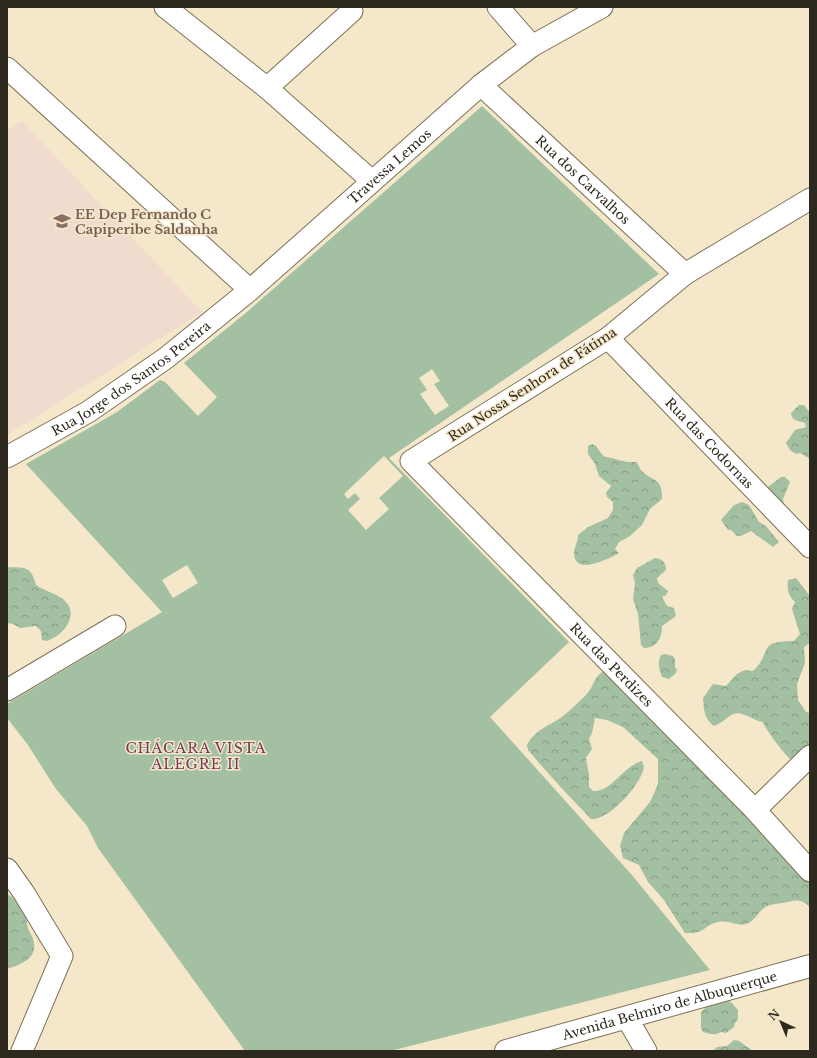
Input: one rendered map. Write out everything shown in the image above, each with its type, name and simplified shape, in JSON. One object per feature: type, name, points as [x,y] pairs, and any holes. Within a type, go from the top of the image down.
[{"type":"main road","name":"Avenida Belmiro de Albuquerque","points":[[506,1051],[810,966]]},
{"type":"street","points":[[166,7],[268,88],[372,181]]},
{"type":"street","points":[[498,7],[532,46]]},
{"type":"street","name":"Travessa Lemos","points":[[250,290],[481,85],[532,46],[602,7]]},
{"type":"street","points":[[268,88],[352,11]]},
{"type":"street","points":[[7,68],[250,290]]},
{"type":"street","name":"Rua dos Carvalhos","points":[[481,85],[684,274]]},
{"type":"street","name":"Rua Nossa Senhora de Fátima","points":[[411,461],[608,338],[684,274],[810,198]]},
{"type":"street","name":"Rua Jorge dos Santos Pereira","points":[[7,458],[88,412],[166,358],[250,290]]},
{"type":"street","name":"Rua das Codornas","points":[[608,338],[810,547]]},
{"type":"street","name":"Rua das Perdizes","points":[[411,461],[755,810],[810,871]]},
{"type":"street","points":[[7,690],[115,626]]},
{"type":"street","points":[[755,810],[810,756]]},
{"type":"street","points":[[7,869],[24,893],[62,956],[22,1051]]},
{"type":"street","points":[[627,1018],[646,1051]]},
{"type":"shaded area","name":"EE Dep Fernando C Capiperibe Saldanha","points":[[22,121],[202,312],[7,435],[7,131]]},
{"type":"green space","points":[[482,106],[659,274],[389,458],[569,642],[490,717],[631,874],[710,970],[390,1051],[245,1051],[98,848],[87,826],[56,789],[28,745],[7,718],[7,704],[162,612],[26,464],[117,412],[160,380],[165,382],[198,416],[217,397],[184,363],[247,312]],"holes":[[[432,369],[440,381],[434,384],[449,406],[435,415],[420,394],[427,390],[419,378]],[[384,456],[403,476],[379,498],[389,509],[366,530],[348,510],[360,499],[355,493],[348,499],[344,494]],[[187,565],[198,583],[173,598],[162,580]]]},
{"type":"green space","points":[[799,405],[804,405],[810,413],[810,459],[800,453],[796,454],[790,450],[786,443],[795,430],[806,427],[805,423],[793,418],[791,413]]},
{"type":"green space","points":[[592,444],[596,446],[603,456],[627,462],[636,462],[645,474],[659,483],[662,492],[662,499],[650,509],[642,525],[630,536],[619,542],[615,549],[619,553],[601,562],[586,565],[580,564],[576,560],[574,553],[578,535],[588,527],[608,518],[613,510],[613,502],[607,497],[606,493],[611,486],[599,476],[595,464],[588,454],[588,446]]},
{"type":"green space","points":[[781,477],[785,477],[790,482],[783,499],[785,508],[765,489]]},
{"type":"green space","points":[[742,502],[749,505],[759,522],[766,526],[779,542],[773,547],[751,531],[741,536],[737,536],[731,530],[728,530],[721,520],[734,505]]},
{"type":"green space","points":[[655,558],[664,562],[666,570],[657,578],[658,583],[668,591],[666,595],[662,597],[667,606],[674,608],[676,616],[662,626],[658,642],[649,648],[644,648],[641,645],[638,614],[633,599],[635,583],[633,575],[637,568]]},
{"type":"green space","points":[[7,567],[26,569],[32,574],[36,585],[66,601],[70,608],[71,614],[69,621],[66,628],[54,638],[46,641],[42,640],[41,631],[36,626],[20,628],[13,624],[7,623]]},
{"type":"green space","points":[[796,578],[810,596],[810,643],[804,647],[805,663],[797,684],[798,700],[806,712],[810,713],[810,746],[791,760],[767,730],[763,722],[737,713],[714,726],[706,717],[703,698],[713,684],[726,686],[737,674],[745,670],[753,671],[770,645],[774,643],[794,641],[800,634],[792,609],[795,602],[788,592],[788,580]]},
{"type":"green space","points":[[665,654],[673,656],[677,670],[669,679],[662,677],[659,666],[661,655]]},
{"type":"green space","points":[[604,671],[634,697],[810,883],[810,907],[797,900],[773,904],[764,908],[752,921],[743,925],[722,921],[714,923],[698,932],[685,933],[664,900],[648,882],[639,865],[623,858],[620,846],[624,833],[650,802],[656,789],[658,783],[658,759],[623,727],[607,720],[595,718],[592,733],[589,739],[592,749],[586,758],[589,775],[589,787],[593,791],[606,787],[635,764],[642,761],[644,767],[642,774],[624,800],[607,814],[591,819],[528,750],[527,745],[534,735],[572,709],[586,695],[600,673]]},
{"type":"green space","points":[[7,894],[24,907],[27,926],[33,938],[34,951],[28,959],[7,969]]},
{"type":"green space","points":[[728,999],[738,1010],[738,1019],[734,1027],[726,1033],[721,1032],[712,1034],[703,1032],[701,1028],[701,1012],[708,1005]]},
{"type":"green space","points":[[734,1040],[739,1041],[753,1051],[713,1051],[717,1047],[727,1046]]},
{"type":"place","name":"EE Dep Fernando C Capiperibe Saldanha","points":[[62,221]]},
{"type":"district","name":"CHÁCARA VISTA ALEGRE II","points":[[196,756]]}]
